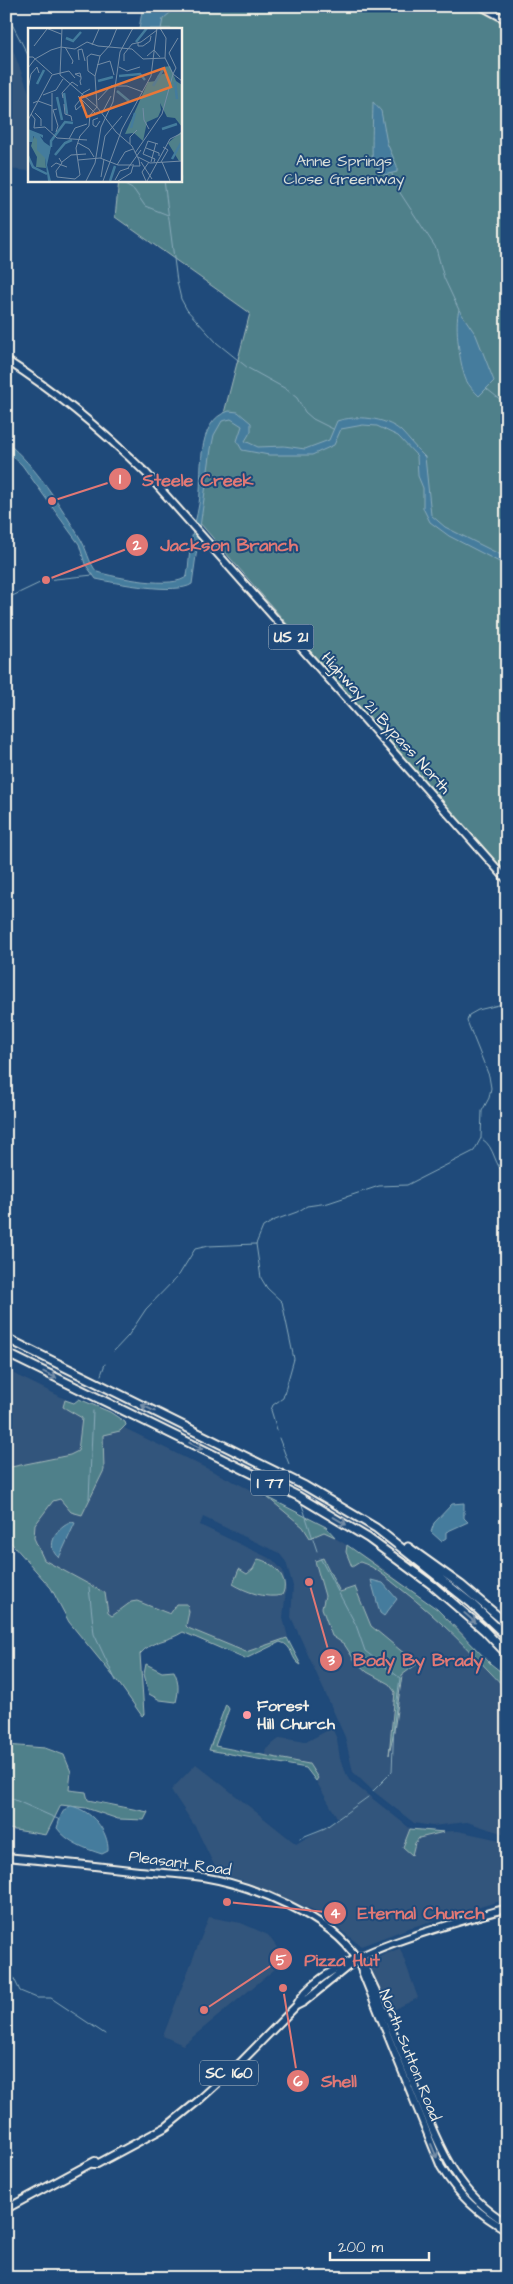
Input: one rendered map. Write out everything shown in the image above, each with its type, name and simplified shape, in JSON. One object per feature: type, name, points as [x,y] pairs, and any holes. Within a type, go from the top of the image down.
[{"type":"highway","name":"I 77","points":[[6,1338],[305,1486],[389,1538],[471,1603],[507,1637]]},
{"type":"highway","name":"I 77","points":[[6,1353],[298,1496],[368,1538],[432,1585],[484,1630],[507,1654]]},
{"type":"highway","points":[[389,1538],[409,1548],[461,1585],[507,1624]]},
{"type":"main road","points":[[481,6],[507,20]]},
{"type":"main road","name":"Highway 21 Bypass North","points":[[6,360],[70,403],[101,429],[147,474],[507,880]]},
{"type":"main road","name":"Pleasant Road","points":[[6,1857],[203,1877],[240,1886],[301,1911],[322,1924],[351,1950],[357,1959]]},
{"type":"main road","name":"SC 160","points":[[6,2209],[144,2140],[166,2127],[167,2123],[216,2086],[296,2006],[304,2002],[357,1959],[419,1934],[507,1908]]},
{"type":"main road","name":"North Sutton Road","points":[[357,1959],[365,1968],[375,1989],[446,2160],[465,2189],[480,2205],[507,2223]]},
{"type":"main road","name":"North Sutton Road","points":[[357,1959],[441,2167],[461,2196],[476,2210],[507,2230]]},
{"type":"shaded area","points":[[143,6],[170,6],[171,12],[163,19],[161,28],[139,28]]},
{"type":"shaded area","points":[[6,32],[28,89],[28,171],[6,169]]},
{"type":"shaded area","points":[[373,102],[381,111],[387,143],[397,166],[397,172],[384,175],[373,162]]},
{"type":"shaded area","points":[[459,310],[476,335],[494,381],[479,396],[467,382],[464,374],[457,335]]},
{"type":"shaded area","points":[[229,411],[238,412],[251,423],[251,431],[245,441],[258,447],[284,446],[305,449],[329,440],[337,421],[345,419],[370,418],[394,426],[425,457],[431,515],[445,527],[507,558],[507,566],[449,536],[430,522],[423,508],[423,488],[418,476],[417,456],[398,436],[377,426],[363,425],[341,429],[334,445],[312,455],[269,455],[242,450],[237,441],[242,426],[231,419],[222,421],[214,435],[211,449],[192,584],[173,588],[146,587],[96,579],[85,564],[79,544],[22,465],[6,450],[6,442],[27,462],[47,487],[80,538],[97,572],[144,581],[170,582],[187,576],[191,542],[199,504],[202,450],[205,437],[210,426],[218,417]]},
{"type":"shaded area","points":[[6,1370],[326,1527],[335,1538],[374,1562],[437,1609],[465,1635],[459,1640],[507,1690],[507,1835],[467,1822],[432,1826],[414,1823],[373,1791],[353,1772],[345,1737],[291,1617],[293,1586],[286,1562],[279,1553],[203,1517],[200,1525],[273,1560],[283,1571],[286,1589],[283,1618],[288,1637],[245,1659],[139,1614],[142,1712],[69,1622],[51,1588],[6,1537]]},
{"type":"shaded area","points":[[464,1503],[464,1518],[468,1522],[446,1532],[446,1538],[441,1541],[431,1532],[434,1523],[452,1504]]},
{"type":"shaded area","points":[[72,1522],[75,1523],[59,1558],[53,1548],[54,1537],[57,1532]]},
{"type":"shaded area","points":[[371,1580],[383,1583],[397,1599],[384,1616],[380,1613]]},
{"type":"shaded area","points":[[332,1728],[337,1739],[340,1759],[349,1780],[412,1830],[427,1832],[458,1831],[495,1839],[507,1846],[507,1899],[409,1928],[361,1946],[329,1921],[328,1916],[241,1880],[218,1873],[196,1828],[171,1790],[196,1764],[296,1844],[338,1819],[308,1767],[267,1760],[265,1750],[280,1738],[306,1742]]},
{"type":"shaded area","points":[[71,1806],[85,1812],[97,1822],[108,1843],[108,1851],[102,1854],[83,1847],[61,1833],[57,1828],[60,1818],[63,1812]]},
{"type":"shaded area","points":[[209,1917],[241,1923],[268,1935],[286,1960],[183,2045],[163,2036]]},
{"type":"shaded area","points":[[400,1948],[418,1998],[389,2012],[370,1964],[374,1959]]},
{"type":"green space","name":"Anne Springs Close Greenway","points":[[151,6],[507,6],[507,874],[369,719],[199,522],[211,433],[223,417],[250,313],[115,217],[119,181],[181,181],[181,28],[145,28]]},
{"type":"green space","points":[[79,1399],[110,1412],[125,1422],[126,1425],[120,1431],[103,1435],[104,1470],[82,1515],[71,1512],[60,1499],[53,1501],[35,1525],[34,1538],[44,1560],[105,1593],[108,1613],[112,1616],[131,1602],[137,1601],[170,1614],[177,1604],[187,1604],[189,1612],[186,1626],[188,1628],[246,1652],[287,1638],[301,1665],[295,1660],[288,1646],[280,1642],[245,1659],[183,1632],[172,1638],[155,1643],[140,1654],[144,1714],[142,1716],[118,1682],[69,1622],[51,1588],[6,1537],[6,1468],[70,1455],[78,1451],[82,1418],[63,1407],[65,1400],[74,1403]]},
{"type":"green space","points":[[267,1497],[326,1527],[335,1537],[324,1532],[310,1538],[303,1527]]},
{"type":"green space","points":[[347,1545],[437,1609],[491,1664],[505,1675],[507,1690],[443,1625],[387,1577],[360,1562],[352,1567],[346,1552]]},
{"type":"green space","points":[[323,1558],[340,1592],[355,1587],[371,1626],[417,1664],[402,1675],[389,1755],[395,1692],[389,1684],[367,1672],[355,1661],[344,1644],[332,1636],[322,1608],[325,1596],[315,1561]]},
{"type":"green space","points":[[258,1559],[275,1567],[279,1572],[284,1583],[282,1595],[256,1594],[233,1584],[239,1569],[247,1574],[253,1569]]},
{"type":"green space","points":[[146,1664],[162,1672],[174,1671],[178,1686],[176,1702],[160,1700],[149,1694],[144,1674]]},
{"type":"green space","points":[[226,1704],[229,1709],[215,1746],[309,1764],[318,1778],[316,1781],[306,1768],[209,1750]]},
{"type":"green space","points":[[6,1745],[45,1748],[64,1755],[71,1772],[69,1790],[86,1792],[88,1800],[148,1812],[144,1820],[118,1819],[86,1808],[61,1805],[46,1835],[9,1829],[6,1827]]},
{"type":"green space","points":[[410,1829],[444,1832],[419,1838],[415,1843],[412,1855],[403,1847]]},
{"type":"waterway","points":[[6,18],[13,26],[28,55]]},
{"type":"waterway","points":[[392,174],[395,185],[436,248],[444,278],[459,310]]},
{"type":"waterway","points":[[118,181],[134,190],[145,206],[168,215]]},
{"type":"waterway","points":[[164,181],[177,282],[181,299],[187,310],[217,343],[248,368],[286,389],[297,398],[305,412],[313,419],[333,429]]},
{"type":"waterway","points":[[487,389],[507,405]]},
{"type":"waterway","points":[[6,599],[46,580],[93,575]]},
{"type":"waterway","points":[[278,1433],[271,1410],[273,1405],[283,1398],[294,1359],[282,1302],[267,1288],[261,1278],[256,1244],[263,1227],[307,1206],[328,1203],[379,1186],[407,1185],[474,1151],[481,1138],[482,1111],[489,1098],[491,1088],[489,1076],[467,1021],[469,1015],[478,1010],[507,1003]]},
{"type":"waterway","points":[[482,1139],[490,1147],[499,1167],[507,1175]]},
{"type":"waterway","points":[[114,1351],[128,1336],[146,1309],[179,1275],[195,1249],[208,1246],[256,1244]]},
{"type":"waterway","points":[[101,1375],[105,1364]]},
{"type":"waterway","points":[[89,1499],[93,1411]]},
{"type":"waterway","points":[[279,1438],[289,1464]]},
{"type":"waterway","points":[[302,1505],[317,1551]]},
{"type":"waterway","points":[[320,1558],[356,1625],[365,1651],[400,1678],[394,1722],[392,1772],[373,1791]]},
{"type":"waterway","points":[[89,1587],[94,1634],[116,1681]]},
{"type":"waterway","points":[[6,1796],[60,1820]]},
{"type":"waterway","points":[[300,1838],[325,1828],[368,1797]]},
{"type":"waterway","points":[[6,1962],[20,1991],[37,1998],[51,1998],[105,2034]]},
{"type":"place","name":"Steele Creek","points":[[52,501]]},
{"type":"place","name":"Jackson Branch","points":[[46,580]]},
{"type":"place","name":"Body By Brady","points":[[309,1582]]},
{"type":"place","name":"Forest Hill Church","points":[[247,1715]]},
{"type":"place","name":"Eternal Church","points":[[227,1902]]},
{"type":"place","name":"Shell","points":[[283,1988]]},
{"type":"place","name":"Pizza Hut","points":[[204,2010]]}]
